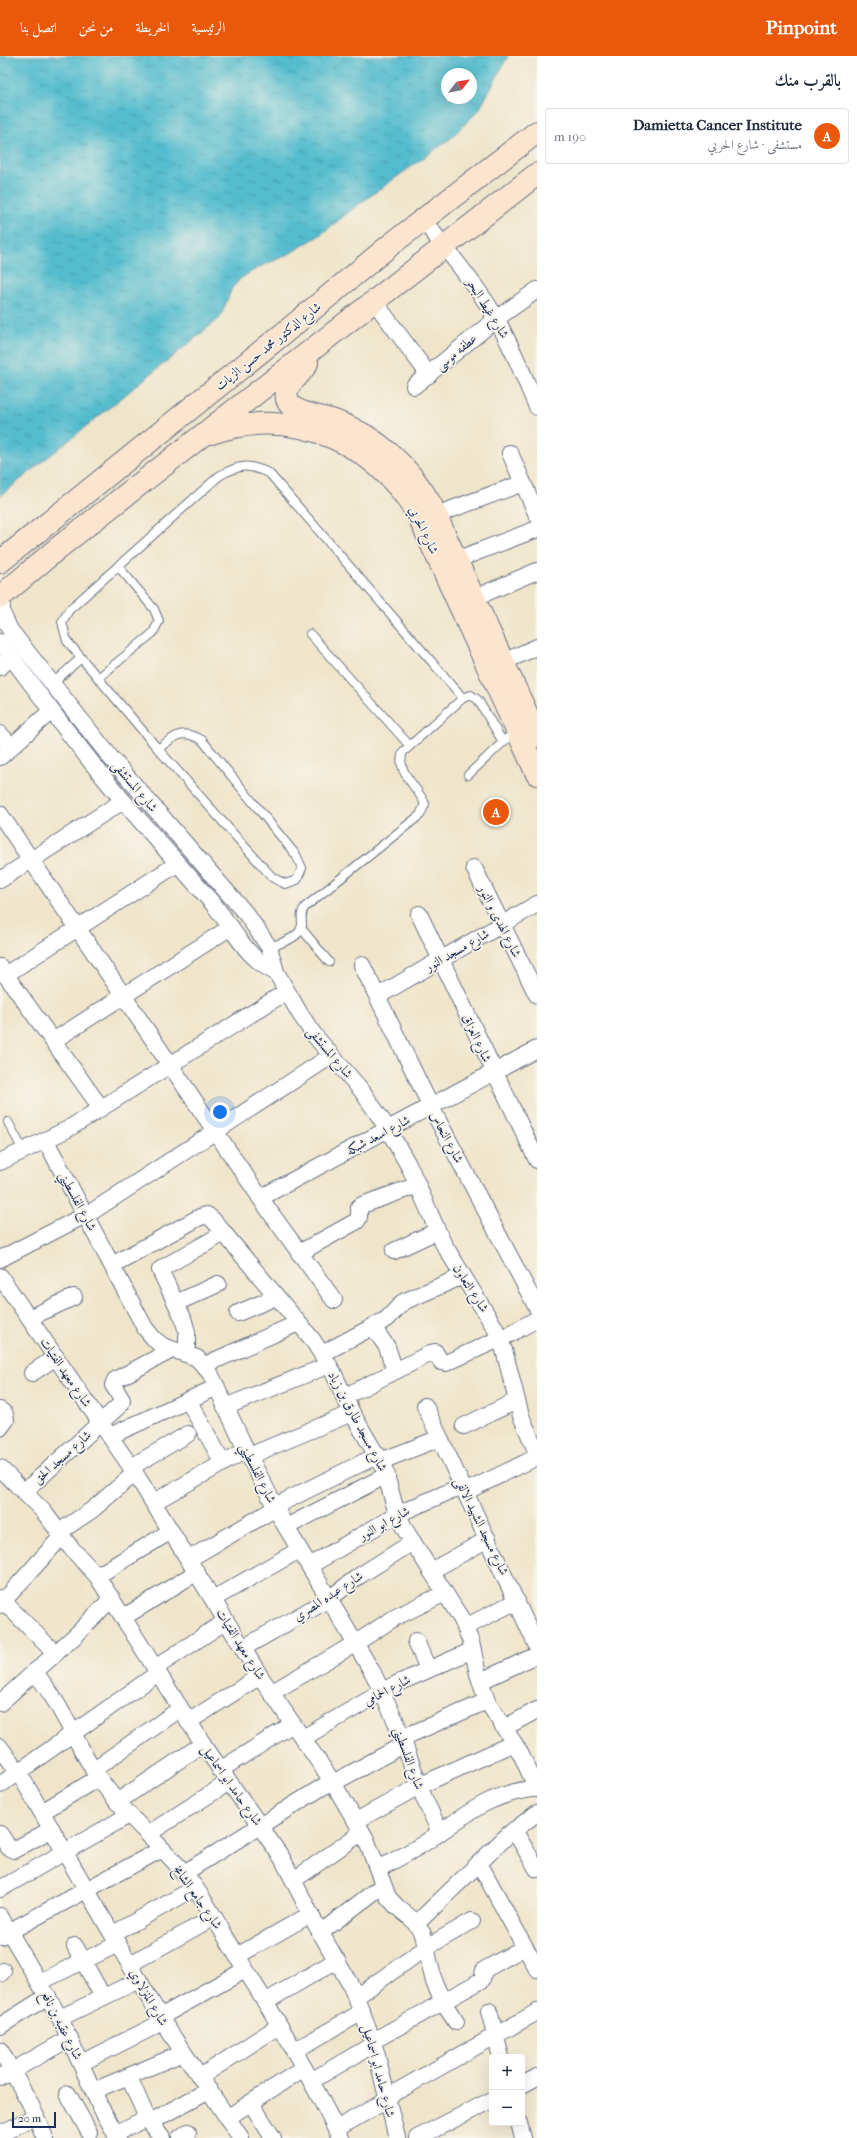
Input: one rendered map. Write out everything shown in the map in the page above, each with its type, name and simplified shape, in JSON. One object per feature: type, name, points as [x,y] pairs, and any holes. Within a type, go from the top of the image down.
[{"type":"street","name":"شارع الدكتور محمد حسن الزيات","points":[[0,562],[284,333],[389,246],[537,132]]},
{"type":"street","points":[[1,596],[58,548],[537,174]]},
{"type":"street","name":"شارع غيط البحر","points":[[422,220],[472,282],[531,375],[537,407]]},
{"type":"street","points":[[389,246],[411,272]]},
{"type":"street","name":"عطفه موسى","points":[[414,386],[496,319],[537,290]]},
{"type":"street","points":[[374,301],[429,375]]},
{"type":"street","name":"شارع الحربي","points":[[311,349],[307,365],[289,385],[287,390],[288,401],[291,406],[300,412],[316,415],[349,427],[383,458],[420,519],[521,724],[537,736]]},
{"type":"street","name":"شارع الحربي","points":[[200,437],[243,426],[286,425],[311,430],[335,438],[357,450],[383,458],[405,468],[419,486],[436,515],[503,662],[537,774]]},
{"type":"street","points":[[510,453],[537,515]]},
{"type":"street","points":[[436,515],[523,483]]},
{"type":"street","points":[[456,560],[537,529]]},
{"type":"street","points":[[474,598],[537,570]]},
{"type":"street","name":"شارع المستشفى","points":[[1,596],[1,607],[7,625],[52,684],[131,782],[231,895],[269,947],[276,972],[286,992],[307,1025],[331,1056],[362,1091],[388,1129]]},
{"type":"street","name":"شارع المستشفى","points":[[0,642],[5,662],[39,695],[123,801],[231,927],[254,958],[264,967],[276,972]]},
{"type":"street","points":[[503,662],[537,647]]},
{"type":"street","points":[[39,695],[52,684]]},
{"type":"street","points":[[0,734],[6,751],[51,710]]},
{"type":"street","points":[[0,880],[123,801]]},
{"type":"street","points":[[0,814],[260,1198],[299,1254],[334,1300]]},
{"type":"street","points":[[101,1108],[3,971],[78,928],[177,864]]},
{"type":"street","name":"شارع الهدى و النور","points":[[474,868],[537,995]]},
{"type":"street","name":"شارع مسجد النور","points":[[378,996],[537,904]]},
{"type":"street","name":"شارع العزاق","points":[[419,914],[493,1072],[537,1160]]},
{"type":"street","points":[[53,1040],[231,927]]},
{"type":"street","name":"شارع النحاس","points":[[362,965],[431,1107],[537,1308]]},
{"type":"street","points":[[0,1162],[46,1141],[286,992]]},
{"type":"street","name":"شارع اسعد شبكه","points":[[260,1198],[537,1049]]},
{"type":"street","points":[[0,1259],[85,1215],[331,1056]]},
{"type":"street","name":"شارع التعاون","points":[[388,1129],[418,1185],[437,1231],[500,1338],[516,1401],[536,1450]]},
{"type":"street","name":"شارع الفلسطيني","points":[[46,1141],[145,1328],[158,1343],[197,1358],[205,1365],[217,1387],[247,1453],[275,1507],[299,1550],[356,1642],[382,1692],[404,1741],[419,1786],[440,1832]]},
{"type":"street","points":[[299,1254],[357,1221],[359,1217],[359,1207],[362,1204],[418,1185]]},
{"type":"street","name":"شارع مسجد طارق بن زياد","points":[[112,1265],[204,1216],[210,1217],[298,1323],[325,1359],[352,1413],[382,1464],[398,1514],[413,1542],[466,1627],[474,1650],[480,1681],[487,1701],[514,1743],[537,1788]]},
{"type":"street","points":[[394,1251],[437,1231]]},
{"type":"street","points":[[180,1352],[185,1325],[176,1303],[161,1274],[162,1268],[224,1233]]},
{"type":"street","name":"شارع معهد الفتيات","points":[[0,1276],[5,1293],[29,1318],[154,1502],[242,1648],[332,1782],[359,1826],[378,1869],[383,1885],[392,1902],[416,1924],[423,1934],[432,1975],[443,2002],[456,2022]]},
{"type":"street","points":[[225,1407],[325,1359],[373,1327],[388,1319],[403,1302],[463,1276]]},
{"type":"street","points":[[176,1303],[218,1284]]},
{"type":"street","points":[[238,1313],[276,1296]]},
{"type":"street","points":[[29,1318],[74,1298]]},
{"type":"street","points":[[344,1396],[432,1352],[436,1352],[441,1362],[446,1363],[537,1319]]},
{"type":"street","points":[[205,1365],[298,1323]]},
{"type":"street","points":[[373,1327],[387,1347],[395,1371]]},
{"type":"street","name":"شارع مسجد الحق","points":[[24,1492],[122,1402],[113,1385],[115,1380],[180,1352]]},
{"type":"street","points":[[32,1373],[56,1357]]},
{"type":"street","points":[[110,1436],[217,1387]]},
{"type":"street","points":[[188,1400],[223,1463]]},
{"type":"street","points":[[464,1426],[516,1401]]},
{"type":"street","name":"شارع مسجد الشهيد الالفى","points":[[425,1406],[517,1601],[537,1647]]},
{"type":"street","points":[[0,1410],[5,1414],[6,1420],[0,1428]]},
{"type":"street","points":[[154,1502],[223,1463],[352,1413]]},
{"type":"street","points":[[55,1653],[1,1602],[61,1534],[92,1510],[133,1470],[188,1434]]},
{"type":"street","points":[[124,1617],[193,1565],[275,1507],[382,1464],[440,1438]]},
{"type":"street","name":"شارع ابو النور","points":[[309,1566],[398,1514],[464,1489],[536,1450]]},
{"type":"street","points":[[286,1527],[382,1464]]},
{"type":"street","name":"شارع حامد ابو اسماعيل","points":[[0,1468],[47,1516],[97,1576],[124,1617],[184,1716],[260,1825],[294,1880],[320,1933],[337,1960],[359,2004],[373,2043],[397,2138]]},
{"type":"street","points":[[97,1576],[171,1531]]},
{"type":"street","points":[[431,1571],[488,1539]]},
{"type":"street","name":"شارع عبده المصري","points":[[242,1648],[329,1599],[359,1576],[413,1542]]},
{"type":"street","points":[[213,1599],[299,1550]]},
{"type":"street","points":[[271,1693],[394,1618],[445,1593]]},
{"type":"street","points":[[0,1703],[91,1621],[112,1598]]},
{"type":"street","points":[[466,1627],[517,1601]]},
{"type":"street","points":[[0,1785],[72,1735],[226,1621]]},
{"type":"street","points":[[416,1641],[428,1669]]},
{"type":"street","points":[[480,1681],[537,1647]]},
{"type":"street","name":"شارع الحمامي","points":[[303,1738],[382,1692],[428,1669],[474,1650]]},
{"type":"street","name":"شارع جامع الشامخ","points":[[34,1672],[56,1701],[72,1735],[95,1774],[117,1802],[184,1873],[195,1888],[294,2051],[338,2133]]},
{"type":"street","points":[[42,1812],[95,1774],[184,1716],[260,1676]]},
{"type":"street","points":[[184,1873],[260,1825],[404,1741],[487,1701]]},
{"type":"street","points":[[504,1728],[537,1710]]},
{"type":"street","points":[[148,1834],[293,1724]]},
{"type":"street","points":[[294,1880],[359,1826],[419,1786],[514,1743]]},
{"type":"street","points":[[117,1802],[203,1744]]},
{"type":"street","name":"شارع المنزلاوي","points":[[0,1747],[19,1773],[162,2019],[227,2118],[237,2137]]},
{"type":"street","points":[[378,1869],[406,1854],[466,1813],[488,1801],[512,1792],[537,1788]]},
{"type":"street","points":[[416,1924],[514,1830],[537,1813]]},
{"type":"street","points":[[0,1889],[129,1815]]},
{"type":"street","points":[[0,1834],[9,1848],[14,1850],[52,1829]]},
{"type":"street","points":[[514,1830],[537,1869]]},
{"type":"street","points":[[5,1934],[162,1849]]},
{"type":"street","points":[[479,1863],[537,1969]]},
{"type":"street","points":[[320,1933],[383,1885]]},
{"type":"street","points":[[40,1982],[83,1961],[195,1888]]},
{"type":"street","points":[[237,1956],[311,1914]]},
{"type":"street","name":"شارع عقبه بن نافع","points":[[0,1916],[5,1934],[40,1982],[60,2018],[113,2131]]},
{"type":"street","points":[[130,1964],[214,1917]]},
{"type":"street","points":[[294,2051],[359,2004],[427,1947],[472,1920]]},
{"type":"street","points":[[75,1946],[103,1997]]},
{"type":"street","points":[[227,2118],[251,2103],[373,2043],[482,1980],[484,1970],[525,1947]]},
{"type":"street","points":[[265,2002],[337,1960]]},
{"type":"street","points":[[81,2063],[162,2019],[245,1970]]},
{"type":"street","points":[[60,2018],[139,1980]]},
{"type":"street","points":[[0,2026],[48,1996]]},
{"type":"street","points":[[489,2012],[500,2054]]},
{"type":"street","points":[[338,2133],[387,2098],[537,2012]]},
{"type":"street","points":[[68,2094],[84,2135],[113,2131],[149,2120],[204,2084],[279,2026]]},
{"type":"street","points":[[6,2074],[70,2038]]},
{"type":"street","points":[[0,2050],[6,2074],[36,2116],[45,2138]]},
{"type":"street","points":[[93,2091],[183,2053]]},
{"type":"street","points":[[129,2077],[149,2120],[162,2138]]},
{"type":"street","points":[[525,2083],[537,2077]]},
{"type":"street","points":[[417,2138],[489,2102]]},
{"type":"street","points":[[251,2103],[273,2138]]},
{"type":"street","points":[[0,2134],[36,2116]]},
{"type":"street","points":[[520,2126],[523,2138]]},
{"type":"lane","points":[[158,749],[177,734],[191,733],[202,740],[296,855],[302,868],[297,880],[285,884],[272,877],[158,749],[67,641],[62,622],[69,610],[118,566],[219,476],[235,467],[252,466],[269,473],[463,698]]},
{"type":"lane","points":[[98,678],[153,633],[159,621],[154,609],[118,566]]},
{"type":"lane","points":[[310,634],[410,746]]},
{"type":"lane","points":[[52,684],[81,658]]},
{"type":"lane","points":[[329,962],[301,928],[301,914],[305,907],[420,815],[425,804],[421,793],[402,769],[400,761],[403,752],[463,698],[471,695],[521,724],[468,774]]},
{"type":"lane","points":[[269,947],[287,940],[301,928]]},
{"type":"lane","points":[[8,1122],[24,1152]]},
{"type":"water","points":[[0,56],[508,56],[479,110],[451,138],[355,207],[320,235],[287,255],[259,267],[241,278],[232,288],[220,318],[0,496]]},
{"type":"place","name":"Damietta Cancer Institute","points":[[496,812]]}]
